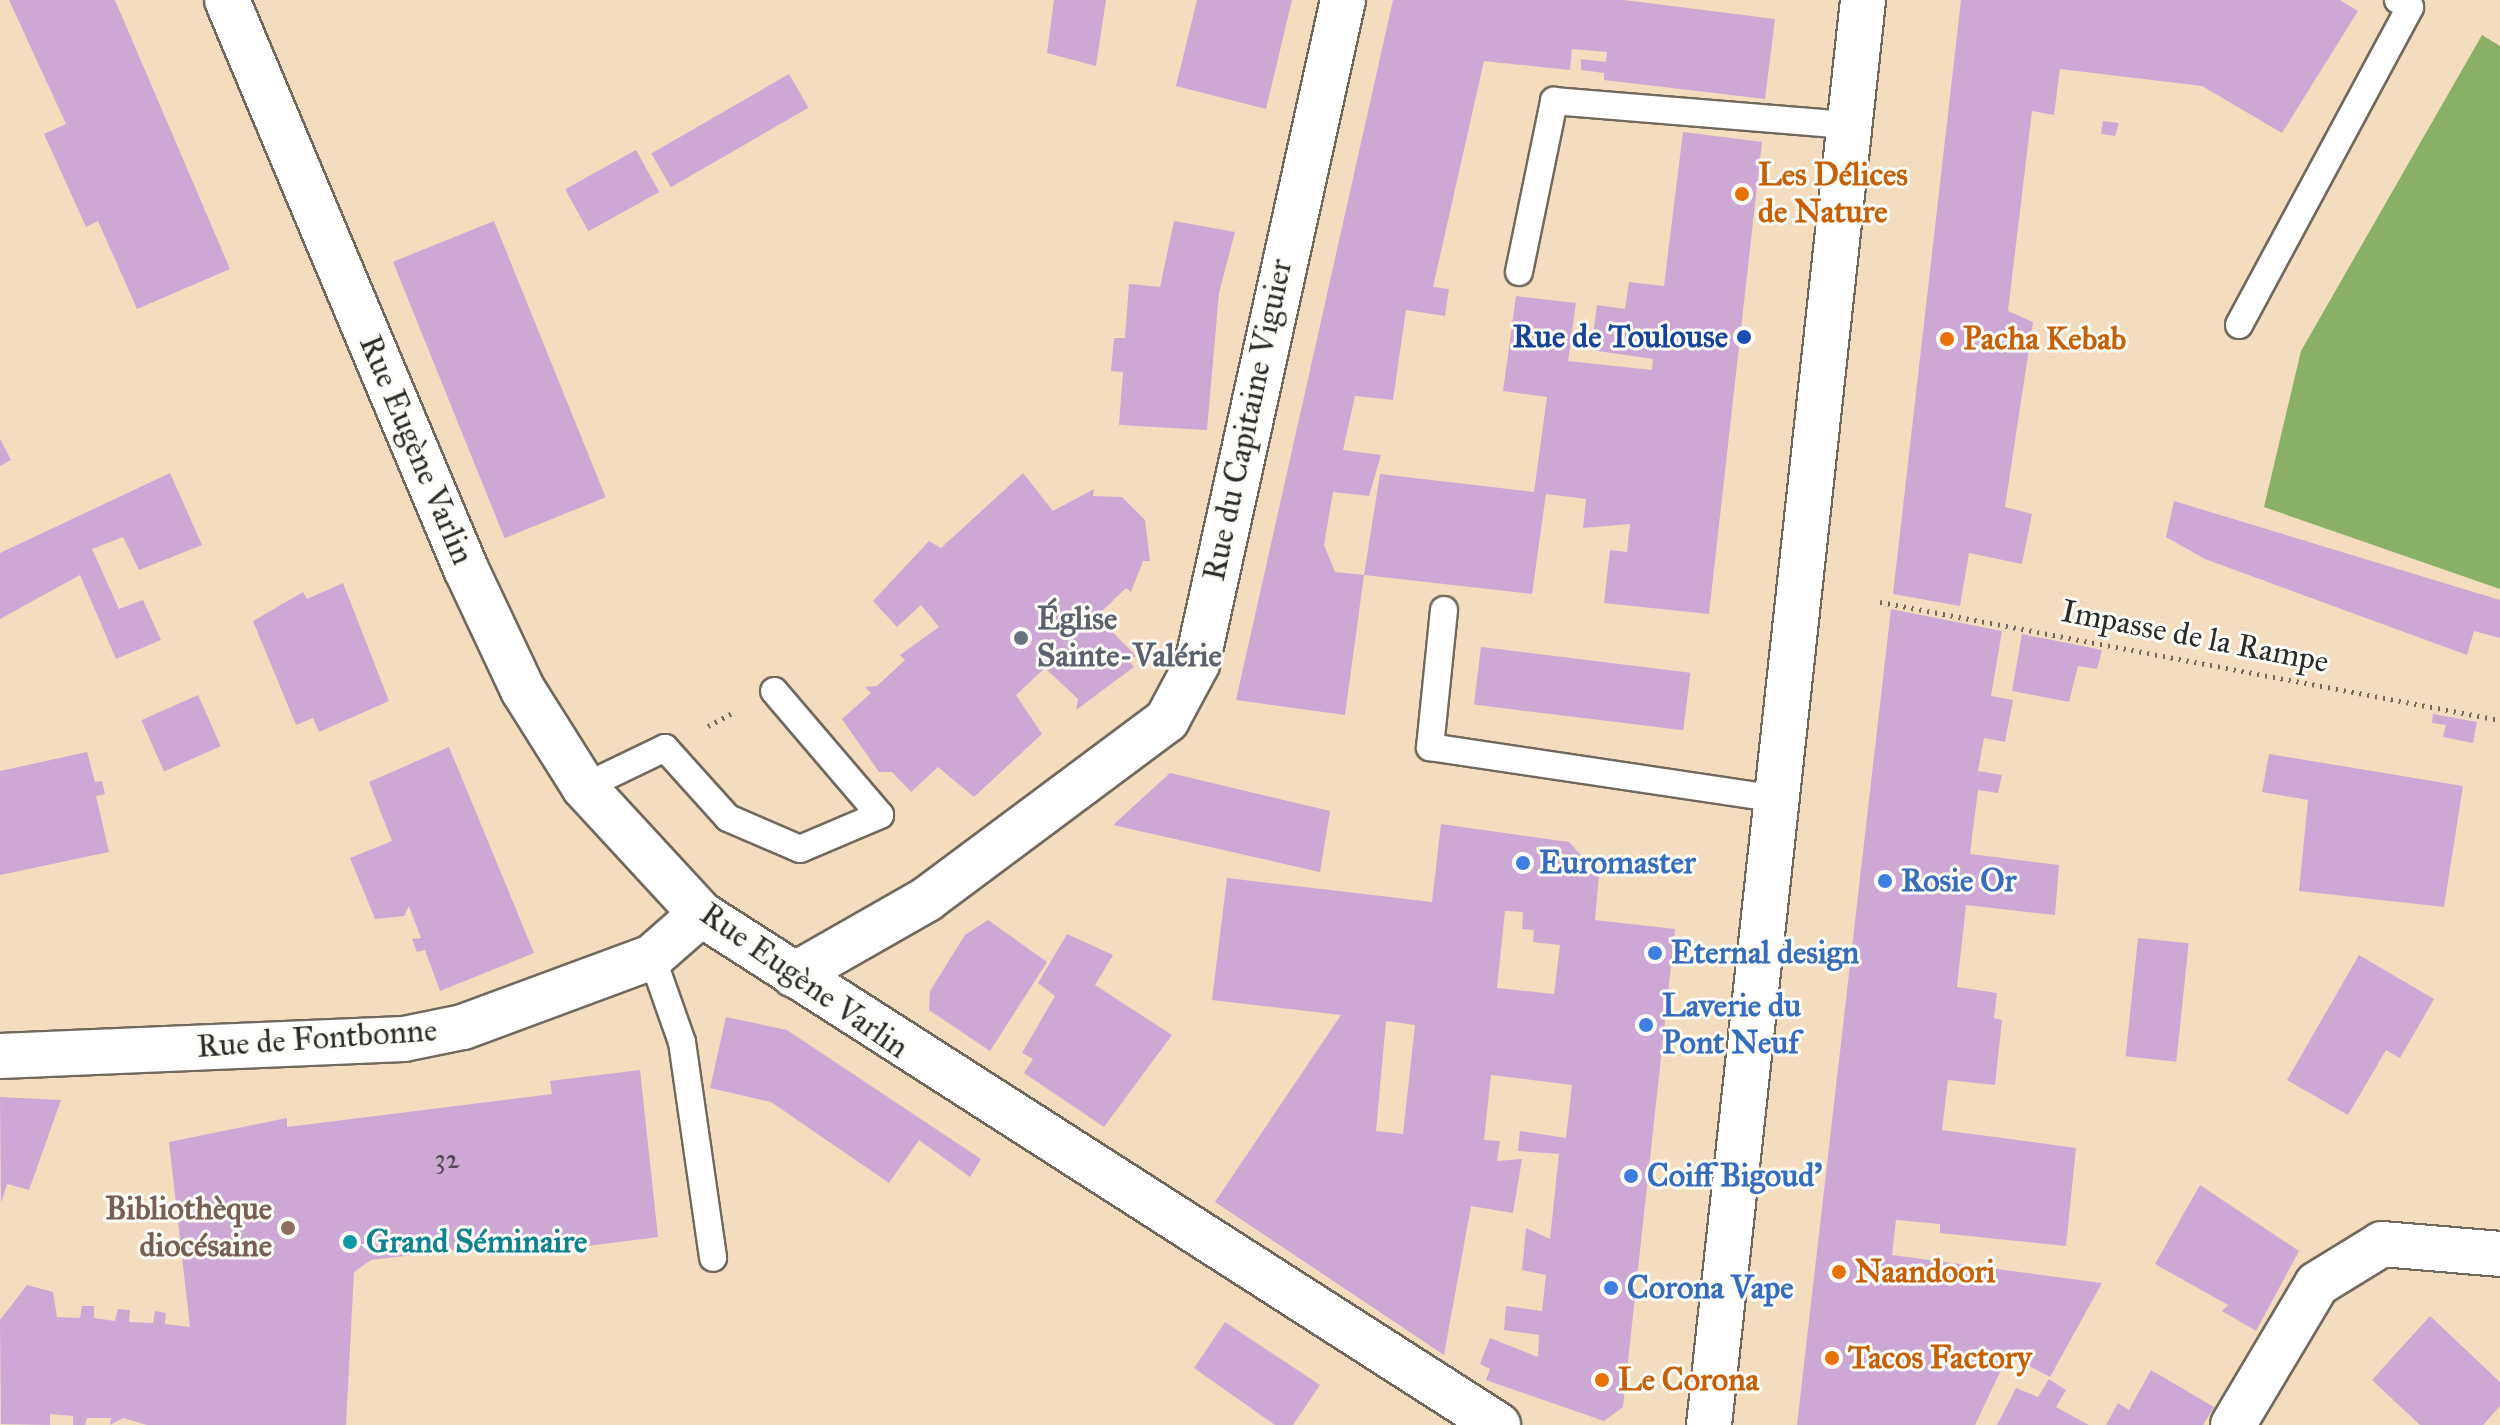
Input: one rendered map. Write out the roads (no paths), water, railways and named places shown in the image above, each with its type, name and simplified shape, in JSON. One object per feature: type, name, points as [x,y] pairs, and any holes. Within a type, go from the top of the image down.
[{"type":"street","name":"Rue Eugène Varlin","points":[[227,0],[466,569],[523,690],[584,787],[701,914],[1498,1425]]},
{"type":"street","name":"Rue du Capitaine Viguier","points":[[794,975],[927,899],[1167,720],[1197,664],[1343,0]]},
{"type":"street","points":[[1709,1425],[1780,799],[1863,0]]},
{"type":"street","name":"Rue de Fontbonne","points":[[0,1056],[404,1039],[463,1027],[652,957],[701,914]]},
{"type":"street","points":[[2233,1425],[2317,1284],[2382,1244],[2500,1254]]},
{"type":"lane","points":[[2239,325],[2410,7],[2398,0]]},
{"type":"lane","points":[[1519,272],[1554,101],[1849,125]]},
{"type":"lane","points":[[1444,610],[1430,747],[1780,799]]},
{"type":"lane","points":[[584,787],[665,748],[728,818],[800,849],[880,815],[774,691]]},
{"type":"lane","points":[[652,957],[682,1042],[713,1258]]},
{"type":"place","name":"Les Délices de Nature","points":[[1742,194]]},
{"type":"place","name":"Rue de Toulouse","points":[[1744,337]]},
{"type":"place","name":"Pacha Kebab","points":[[1947,339]]},
{"type":"place","name":"Église Sainte-Valérie","points":[[1021,638]]},
{"type":"place","name":"Euromaster","points":[[1523,863]]},
{"type":"place","name":"Rosie Or","points":[[1885,881]]},
{"type":"place","name":"Eternal design","points":[[1655,953]]},
{"type":"place","name":"Laverie du Pont Neuf","points":[[1646,1025]]},
{"type":"place","name":"Coiff Bigoud'","points":[[1631,1176]]},
{"type":"place","name":"Bibliothèque diocésaine","points":[[288,1228]]},
{"type":"place","name":"Grand Séminaire","points":[[350,1242]]},
{"type":"place","name":"Naandoori","points":[[1839,1272]]},
{"type":"place","name":"Corona Vape","points":[[1611,1288]]},
{"type":"place","name":"Tacos Factory","points":[[1832,1358]]},
{"type":"place","name":"Le Corona","points":[[1602,1380]]}]
